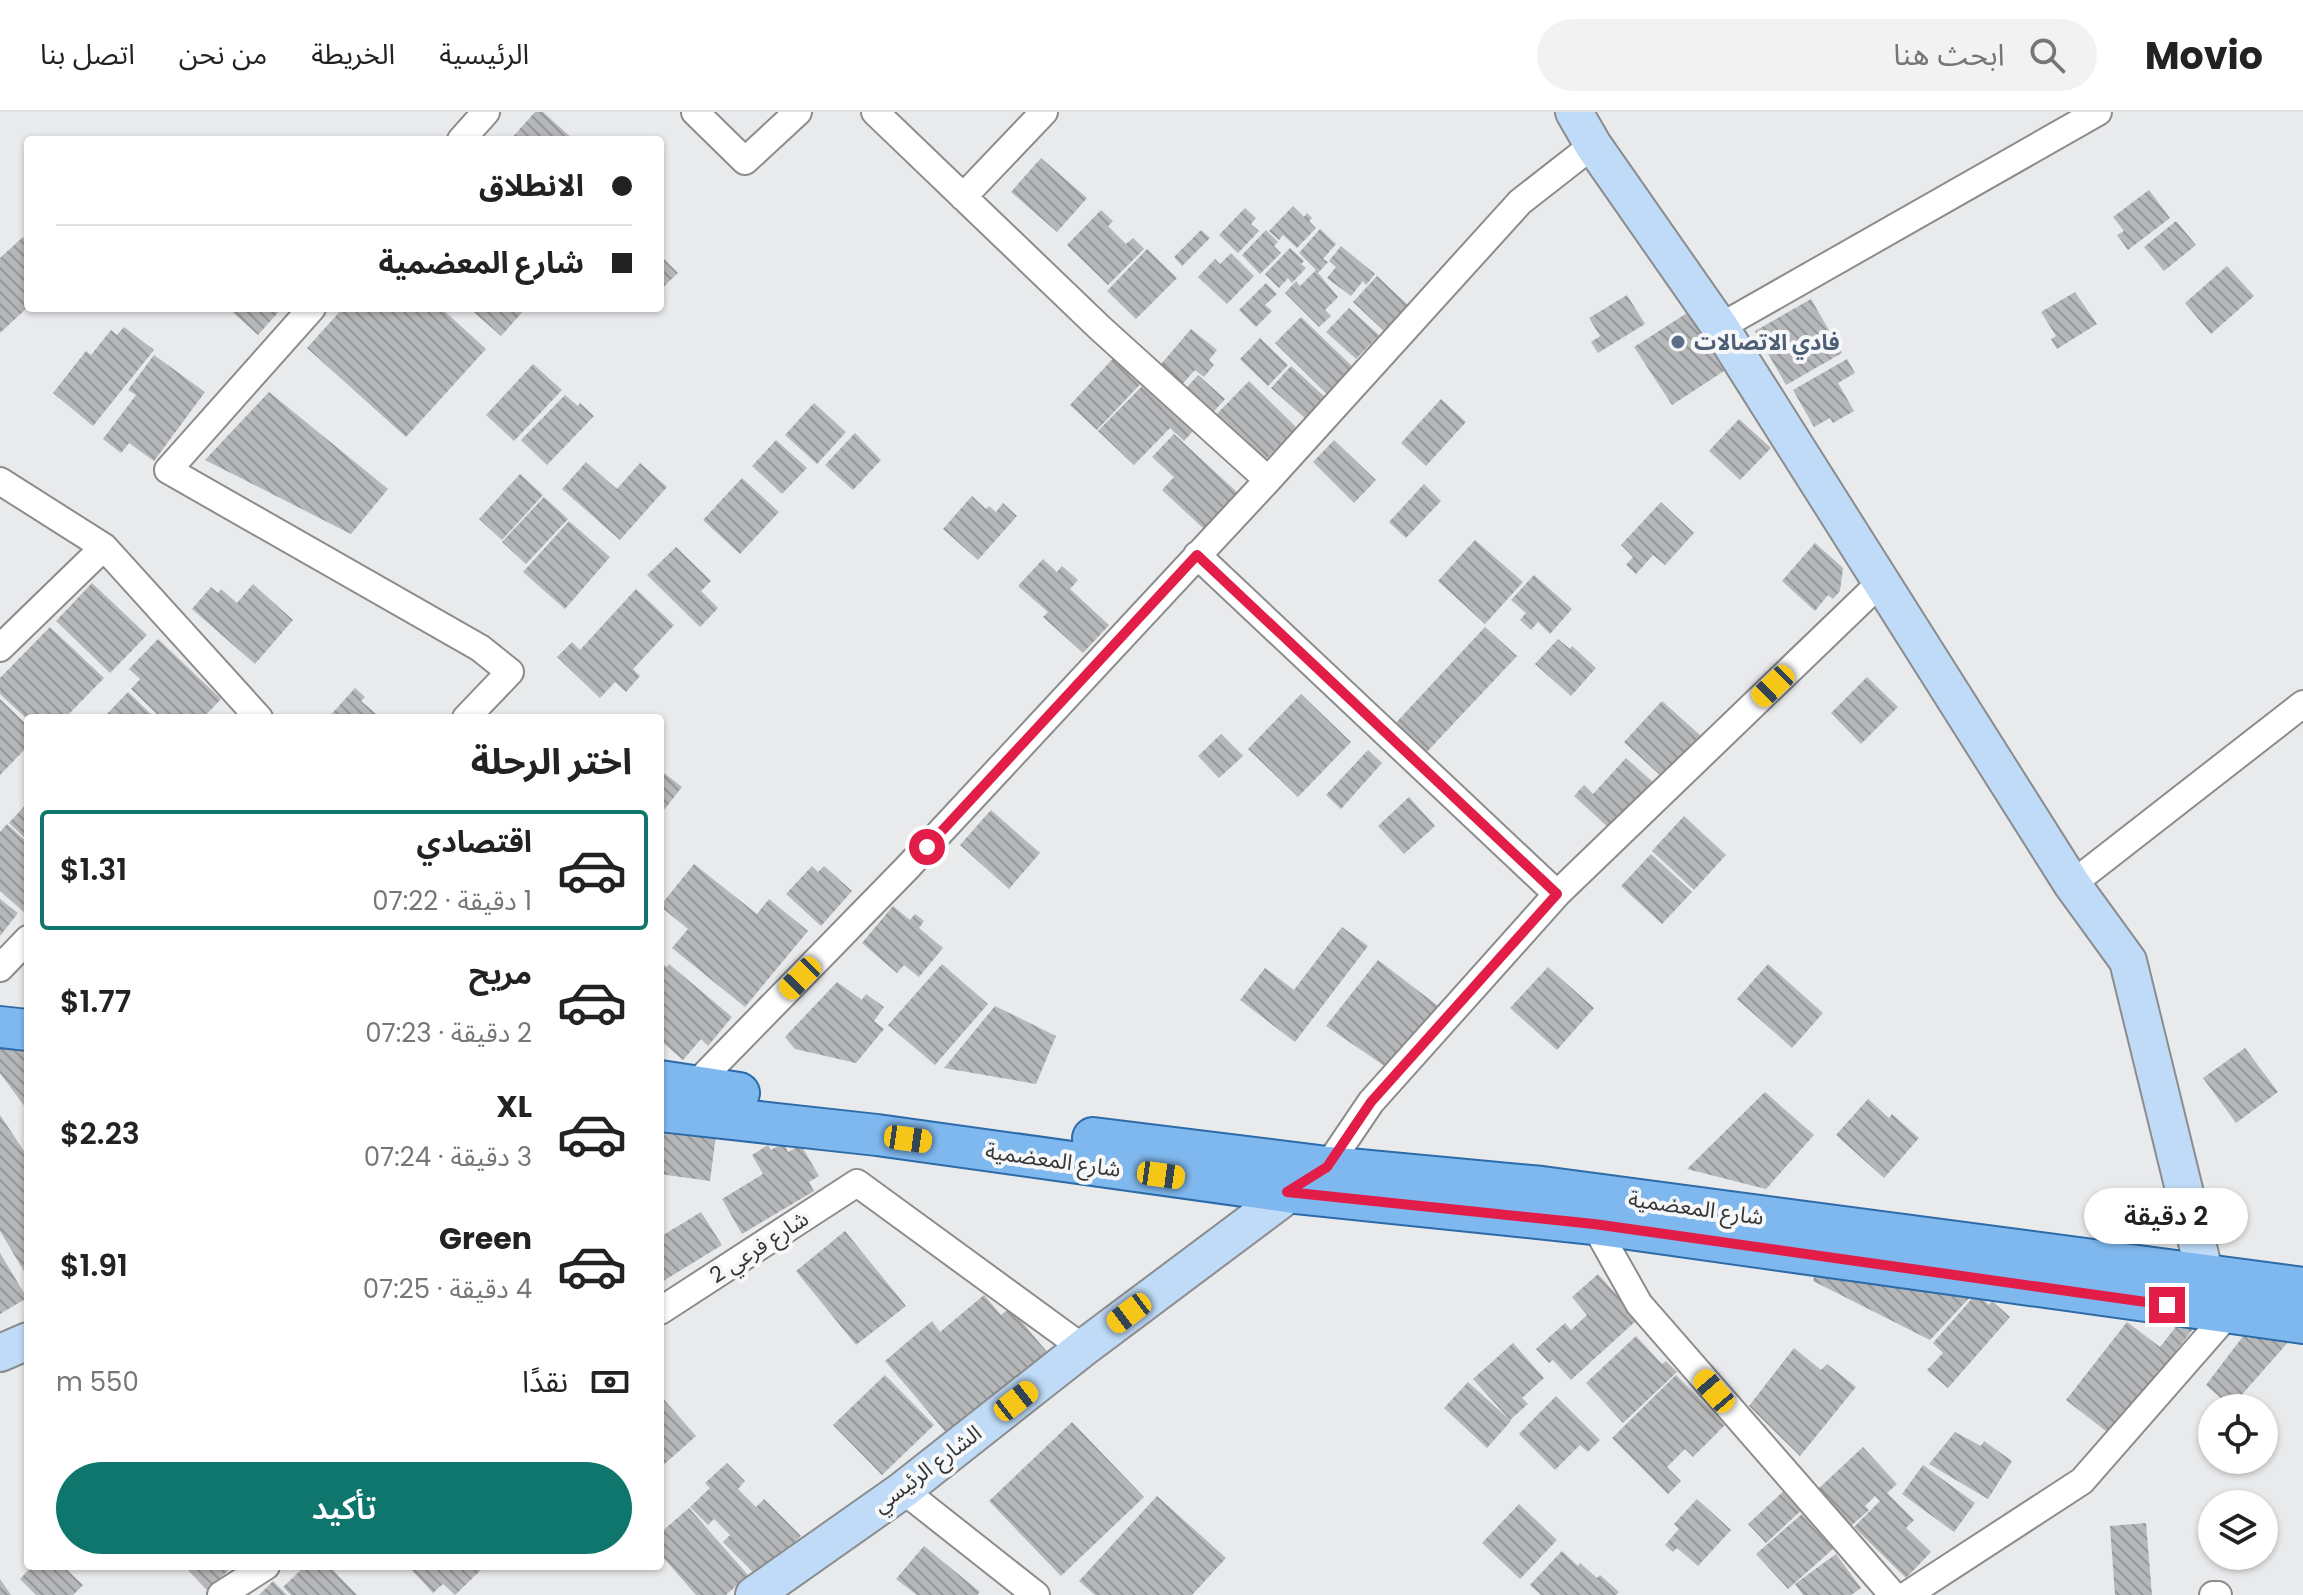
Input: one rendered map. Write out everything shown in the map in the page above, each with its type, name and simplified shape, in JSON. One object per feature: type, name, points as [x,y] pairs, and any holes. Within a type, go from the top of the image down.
[{"type":"main road","points":[[1574,112],[1593,145],[1720,327],[2072,884],[2128,961],[2205,1275]]},
{"type":"main road","points":[[0,1000],[24,1003]]},
{"type":"main road","points":[[0,1027],[24,1030]]},
{"type":"main road","name":"شارع المعضمية","points":[[677,1084],[1327,1167],[1540,1203],[2303,1288]]},
{"type":"main road","name":"شارع المعضمية","points":[[664,1111],[877,1135],[1287,1192],[1540,1203],[1594,1224],[2303,1323]]},
{"type":"main road","name":"الشارع الرئيسي","points":[[754,1595],[903,1490],[1287,1192],[1327,1167]]},
{"type":"main road","points":[[0,1353],[24,1343]]},
{"type":"street","points":[[465,136],[486,112]]},
{"type":"street","points":[[695,112],[745,161],[798,112]]},
{"type":"street","points":[[875,112],[1100,328],[1268,480]]},
{"type":"street","points":[[963,197],[1044,112]]},
{"type":"street","points":[[1720,327],[2098,112]]},
{"type":"street","points":[[677,1084],[906,869],[1268,480],[1520,202],[1593,145]]},
{"type":"street","points":[[308,312],[168,470],[480,648],[510,672],[470,714]]},
{"type":"street","points":[[0,481],[104,547],[250,714]]},
{"type":"street","points":[[0,648],[104,547]]},
{"type":"street","points":[[1197,555],[1557,894]]},
{"type":"street","points":[[1327,1167],[1371,1102],[1557,894],[1881,582]]},
{"type":"street","points":[[2072,884],[2300,712]]},
{"type":"street","points":[[0,968],[24,943]]},
{"type":"street","name":"شارع فرعي 2","points":[[664,1308],[857,1183],[1083,1348]]},
{"type":"street","points":[[1594,1224],[1639,1304],[1893,1595]]},
{"type":"street","points":[[1907,1595],[2082,1481],[2228,1314]]},
{"type":"street","points":[[903,1490],[1036,1595]]},
{"type":"street","points":[[221,1595],[260,1570]]},
{"type":"building","points":[[535,112],[543,112],[570,136],[514,136]]},
{"type":"building","points":[[1041,158],[1087,198],[1057,232],[1011,192]]},
{"type":"building","points":[[2149,190],[2170,218],[2128,250],[2117,235],[2124,231],[2113,217]]},
{"type":"building","points":[[1293,206],[1304,217],[1307,213],[1312,218],[1309,221],[1316,228],[1297,248],[1283,235],[1279,240],[1269,231]]},
{"type":"building","points":[[1245,208],[1256,218],[1251,224],[1259,231],[1238,253],[1219,235]]},
{"type":"building","points":[[1101,210],[1113,221],[1108,226],[1126,244],[1133,238],[1144,249],[1108,285],[1067,245]]},
{"type":"building","points":[[2176,221],[2196,245],[2164,271],[2144,247]]},
{"type":"building","points":[[1320,229],[1336,244],[1323,259],[1328,262],[1318,273],[1338,297],[1325,310],[1331,316],[1319,327],[1285,293],[1296,281],[1300,286],[1316,270],[1299,253]]},
{"type":"building","points":[[1201,230],[1210,238],[1182,266],[1174,257]]},
{"type":"building","points":[[1266,230],[1278,242],[1274,246],[1281,253],[1260,274],[1242,255]]},
{"type":"building","points":[[23,237],[24,311],[0,333],[0,258]]},
{"type":"building","points":[[1341,246],[1375,274],[1366,285],[1363,281],[1351,296],[1327,278],[1336,267],[1329,261]]},
{"type":"building","points":[[1290,248],[1304,261],[1301,264],[1306,268],[1292,283],[1288,278],[1279,288],[1265,274]]},
{"type":"building","points":[[1147,249],[1177,278],[1136,319],[1107,291]]},
{"type":"building","points":[[1231,253],[1254,276],[1227,304],[1198,277],[1215,259],[1220,264]]},
{"type":"building","points":[[664,259],[678,273],[664,286]]},
{"type":"building","points":[[2227,266],[2254,296],[2211,334],[2185,303]]},
{"type":"building","points":[[1377,276],[1409,306],[1384,331],[1353,302]]},
{"type":"building","points":[[1266,283],[1277,294],[1265,305],[1272,311],[1256,327],[1239,310]]},
{"type":"building","points":[[2075,292],[2097,324],[2057,349],[2051,339],[2056,336],[2041,312]]},
{"type":"building","points":[[1627,295],[1645,324],[1598,353],[1591,342],[1600,336],[1589,318]]},
{"type":"building","points":[[1811,299],[1842,353],[1786,385],[1755,331]]},
{"type":"building","points":[[1349,308],[1379,335],[1356,359],[1326,332]]},
{"type":"building","points":[[232,312],[278,312],[258,335]]},
{"type":"building","points":[[339,312],[445,312],[486,349],[406,437],[307,348]]},
{"type":"building","points":[[474,312],[522,312],[501,336]]},
{"type":"building","points":[[1687,313],[1724,371],[1672,405],[1634,347]]},
{"type":"building","points":[[1301,317],[1353,367],[1327,394],[1275,343]]},
{"type":"building","points":[[124,327],[154,350],[93,426],[53,393],[86,351],[91,355],[111,330],[117,335]]},
{"type":"building","points":[[1191,329],[1217,350],[1209,360],[1214,365],[1204,377],[1195,370],[1178,389],[1156,370]]},
{"type":"building","points":[[1260,338],[1288,365],[1268,386],[1240,359]]},
{"type":"building","points":[[1120,351],[1147,377],[1097,430],[1070,405]]},
{"type":"building","points":[[154,355],[205,392],[154,461],[129,443],[121,453],[103,439],[136,395],[128,390]]},
{"type":"building","points":[[1847,359],[1855,373],[1838,383],[1854,411],[1833,423],[1830,418],[1814,427],[1793,390]]},
{"type":"building","points":[[533,364],[562,390],[514,441],[486,415]]},
{"type":"building","points":[[1291,366],[1325,397],[1306,419],[1271,388]]},
{"type":"building","points":[[1198,375],[1225,399],[1208,418],[1181,394]]},
{"type":"building","points":[[1151,377],[1200,423],[1184,441],[1170,428],[1134,465],[1098,431]]},
{"type":"building","points":[[1249,381],[1297,428],[1259,466],[1211,420]]},
{"type":"building","points":[[269,392],[388,489],[351,534],[205,460]]},
{"type":"building","points":[[565,395],[594,416],[547,465],[521,440]]},
{"type":"building","points":[[1441,399],[1466,422],[1426,466],[1401,443]]},
{"type":"building","points":[[814,403],[846,432],[817,464],[785,435]]},
{"type":"building","points":[[1739,419],[1771,448],[1740,480],[1709,451]]},
{"type":"building","points":[[855,433],[881,460],[853,490],[825,465]]},
{"type":"building","points":[[1174,434],[1238,493],[1204,529],[1162,490],[1174,477],[1152,457]]},
{"type":"building","points":[[776,440],[807,468],[782,494],[752,466]]},
{"type":"building","points":[[1334,440],[1376,480],[1354,503],[1313,462]]},
{"type":"building","points":[[586,462],[617,489],[640,463],[667,487],[620,540],[562,489]]},
{"type":"building","points":[[520,474],[543,495],[502,540],[479,519]]},
{"type":"building","points":[[742,478],[779,512],[740,554],[703,520]]},
{"type":"building","points":[[1424,484],[1441,501],[1406,538],[1389,522]]},
{"type":"building","points":[[972,496],[986,509],[989,506],[996,512],[1003,503],[1017,516],[978,560],[943,529]]},
{"type":"building","points":[[544,497],[568,519],[526,564],[502,542]]},
{"type":"building","points":[[1661,502],[1694,533],[1665,565],[1653,555],[1636,574],[1626,565],[1633,557],[1621,545]]},
{"type":"building","points":[[569,521],[610,557],[565,609],[523,572]]},
{"type":"building","points":[[1475,540],[1523,582],[1485,624],[1438,581]]},
{"type":"building","points":[[1815,543],[1843,568],[1840,591],[1833,599],[1828,595],[1815,611],[1782,581]]},
{"type":"building","points":[[676,547],[711,581],[701,591],[718,608],[700,627],[647,575]]},
{"type":"building","points":[[1043,559],[1057,572],[1062,566],[1078,580],[1070,589],[1109,625],[1083,653],[1043,617],[1048,612],[1018,586]]},
{"type":"building","points":[[1534,575],[1572,609],[1550,634],[1538,622],[1531,630],[1520,620],[1526,613],[1511,600]]},
{"type":"building","points":[[92,583],[147,635],[110,673],[56,621]]},
{"type":"building","points":[[253,584],[293,620],[255,664],[192,609],[211,587],[218,593],[221,589],[237,603]]},
{"type":"building","points":[[636,589],[674,625],[633,669],[640,676],[626,692],[615,682],[600,698],[557,657],[572,642],[580,650]]},
{"type":"building","points":[[50,627],[104,678],[69,714],[24,716],[0,694],[0,678]]},
{"type":"building","points":[[1485,627],[1517,656],[1423,756],[1392,727]]},
{"type":"building","points":[[158,639],[221,699],[207,714],[157,714],[131,689],[140,679],[129,669]]},
{"type":"building","points":[[1558,639],[1570,649],[1572,646],[1596,668],[1571,696],[1535,664]]},
{"type":"building","points":[[1867,677],[1898,707],[1861,744],[1831,713]]},
{"type":"building","points":[[355,688],[365,697],[361,701],[376,714],[332,714]]},
{"type":"building","points":[[128,692],[151,714],[107,714]]},
{"type":"building","points":[[1301,694],[1351,742],[1298,797],[1248,749]]},
{"type":"building","points":[[0,699],[24,722],[24,750],[0,775]]},
{"type":"building","points":[[1662,701],[1701,736],[1663,778],[1624,742]]},
{"type":"building","points":[[1221,734],[1243,756],[1219,778],[1198,756]]},
{"type":"building","points":[[1368,750],[1382,763],[1341,809],[1326,795]]},
{"type":"building","points":[[1626,758],[1655,784],[1612,831],[1574,796],[1584,785],[1593,794]]},
{"type":"building","points":[[664,773],[682,787],[664,810]]},
{"type":"building","points":[[1409,797],[1435,826],[1404,854],[1378,826]]},
{"type":"building","points":[[24,806],[24,837],[9,823]]},
{"type":"building","points":[[991,810],[1040,853],[1009,889],[960,845]]},
{"type":"building","points":[[1684,816],[1726,855],[1694,890],[1652,851]]},
{"type":"building","points":[[7,824],[24,839],[24,912],[0,891],[0,832]]},
{"type":"building","points":[[1651,854],[1692,892],[1662,924],[1621,886]]},
{"type":"building","points":[[694,864],[757,914],[769,899],[808,931],[745,1007],[672,948],[688,929],[664,909],[664,901]]},
{"type":"building","points":[[812,866],[818,872],[824,866],[852,891],[821,926],[786,894]]},
{"type":"building","points":[[0,899],[18,913],[0,936]]},
{"type":"building","points":[[893,906],[910,920],[915,914],[924,921],[919,928],[943,948],[919,977],[904,965],[897,973],[862,943]]},
{"type":"building","points":[[1342,927],[1368,946],[1295,1042],[1240,1000],[1265,968],[1294,990]]},
{"type":"building","points":[[1378,960],[1442,1009],[1392,1071],[1326,1026]]},
{"type":"building","points":[[669,964],[732,1017],[708,1046],[701,1039],[683,1060],[664,1043],[664,965],[667,967]]},
{"type":"building","points":[[942,964],[988,1004],[935,1065],[888,1025]]},
{"type":"building","points":[[1768,964],[1823,1013],[1792,1048],[1737,999]]},
{"type":"building","points":[[1548,967],[1594,1008],[1557,1050],[1510,1008]]},
{"type":"building","points":[[837,982],[862,1000],[866,994],[884,1007],[874,1021],[884,1029],[856,1063],[795,1049],[785,1037]]},
{"type":"building","points":[[995,1006],[1056,1036],[1036,1084],[944,1068]]},
{"type":"building","points":[[0,1033],[24,1036],[24,1106],[0,1073]]},
{"type":"building","points":[[2245,1048],[2278,1092],[2236,1123],[2203,1078]]},
{"type":"building","points":[[1765,1092],[1814,1135],[1766,1189],[1687,1169]]},
{"type":"building","points":[[1868,1099],[1889,1118],[1892,1114],[1919,1138],[1884,1178],[1836,1135]]},
{"type":"building","points":[[0,1115],[24,1151],[24,1271],[0,1231]]},
{"type":"building","points":[[664,1128],[716,1135],[710,1181],[664,1175]]},
{"type":"building","points":[[783,1143],[788,1152],[801,1145],[819,1176],[809,1182],[814,1191],[742,1234],[722,1199],[763,1174],[752,1155],[768,1145],[771,1150]]},
{"type":"building","points":[[701,1212],[722,1245],[664,1281],[664,1235]]},
{"type":"building","points":[[845,1231],[906,1306],[856,1345],[796,1271]]},
{"type":"building","points":[[0,1253],[24,1293],[24,1300],[0,1314]]},
{"type":"building","points":[[1817,1266],[1974,1293],[1930,1340],[1813,1281]]},
{"type":"building","points":[[1598,1274],[1638,1319],[1571,1380],[1553,1360],[1549,1363],[1536,1349],[1565,1323],[1571,1330],[1587,1315],[1572,1297]]},
{"type":"building","points":[[1976,1294],[1989,1305],[1992,1301],[2010,1317],[1948,1388],[1927,1370],[1943,1353],[1933,1343]]},
{"type":"building","points":[[984,1295],[1001,1315],[1010,1308],[1048,1353],[949,1436],[885,1361],[932,1321],[940,1332]]},
{"type":"building","points":[[2182,1319],[2193,1329],[2111,1435],[2066,1400],[2127,1322],[2160,1347]]},
{"type":"building","points":[[2255,1330],[2290,1340],[2242,1394],[2216,1394],[2206,1385],[2244,1335],[2249,1339]]},
{"type":"building","points":[[1636,1336],[1662,1364],[1666,1361],[1677,1372],[1623,1423],[1586,1383]]},
{"type":"building","points":[[1513,1343],[1544,1378],[1522,1398],[1528,1404],[1510,1420],[1473,1379]]},
{"type":"building","points":[[1794,1348],[1821,1370],[1827,1364],[1856,1387],[1800,1456],[1749,1406]]},
{"type":"building","points":[[885,1375],[934,1425],[882,1475],[833,1425]]},
{"type":"building","points":[[1676,1375],[1725,1425],[1693,1457],[1685,1449],[1667,1467],[1681,1481],[1668,1494],[1612,1438]]},
{"type":"building","points":[[1468,1382],[1511,1421],[1487,1448],[1444,1408]]},
{"type":"building","points":[[1556,1396],[1600,1440],[1588,1452],[1580,1445],[1555,1470],[1519,1434]]},
{"type":"building","points":[[664,1400],[696,1436],[664,1464]]},
{"type":"building","points":[[1072,1422],[1144,1497],[1061,1576],[989,1501]]},
{"type":"building","points":[[1955,1432],[1981,1446],[1984,1441],[2012,1461],[1988,1499],[1929,1464]]},
{"type":"building","points":[[1863,1447],[1897,1484],[1887,1493],[1914,1520],[1906,1528],[1931,1552],[1906,1578],[1854,1527],[1880,1501],[1875,1496],[1865,1506],[1869,1510],[1851,1526],[1817,1490]]},
{"type":"building","points":[[727,1463],[745,1481],[738,1489],[756,1507],[764,1499],[801,1536],[758,1577],[723,1542],[730,1535],[714,1519],[708,1525],[690,1507],[710,1488],[705,1483]]},
{"type":"building","points":[[1923,1465],[1975,1503],[1954,1532],[1902,1494]]},
{"type":"building","points":[[1788,1487],[1806,1506],[1766,1543],[1748,1524]]},
{"type":"building","points":[[1157,1496],[1226,1558],[1192,1595],[1095,1595],[1079,1581]]},
{"type":"building","points":[[1697,1499],[1731,1530],[1698,1566],[1677,1548],[1673,1552],[1665,1545],[1679,1529],[1674,1524]]},
{"type":"building","points":[[1519,1504],[1557,1540],[1520,1579],[1482,1543]]},
{"type":"building","points":[[689,1508],[748,1575],[726,1595],[696,1595],[664,1559],[664,1530]]},
{"type":"building","points":[[1802,1514],[1833,1549],[1788,1589],[1756,1554]]},
{"type":"building","points":[[2146,1523],[2152,1595],[2115,1595],[2110,1526]]},
{"type":"building","points":[[924,1546],[980,1592],[977,1595],[917,1595],[896,1579]]},
{"type":"building","points":[[1562,1551],[1578,1566],[1580,1563],[1597,1578],[1600,1575],[1619,1592],[1616,1595],[1541,1595],[1530,1585]]},
{"type":"building","points":[[1836,1554],[1861,1588],[1851,1595],[1803,1595],[1795,1584]]},
{"type":"building","points":[[28,1570],[67,1570],[83,1585],[73,1595],[36,1595],[20,1579]]},
{"type":"building","points":[[188,1570],[229,1570],[207,1590]]},
{"type":"building","points":[[301,1570],[333,1570],[357,1595],[291,1595],[283,1587]]},
{"type":"building","points":[[412,1570],[481,1570],[455,1595],[443,1584],[433,1593]]},
{"type":"building","points":[[0,1579],[11,1595],[0,1595]]},
{"type":"building","points":[[273,1581],[287,1595],[259,1595]]},
{"type":"place","name":"فادي الاتصالات","points":[[1678,342]]},
{"type":"route","points":[[927,847],[1197,555],[1557,894],[1371,1102],[1327,1167],[1287,1192],[1594,1224],[2167,1305]]}]
